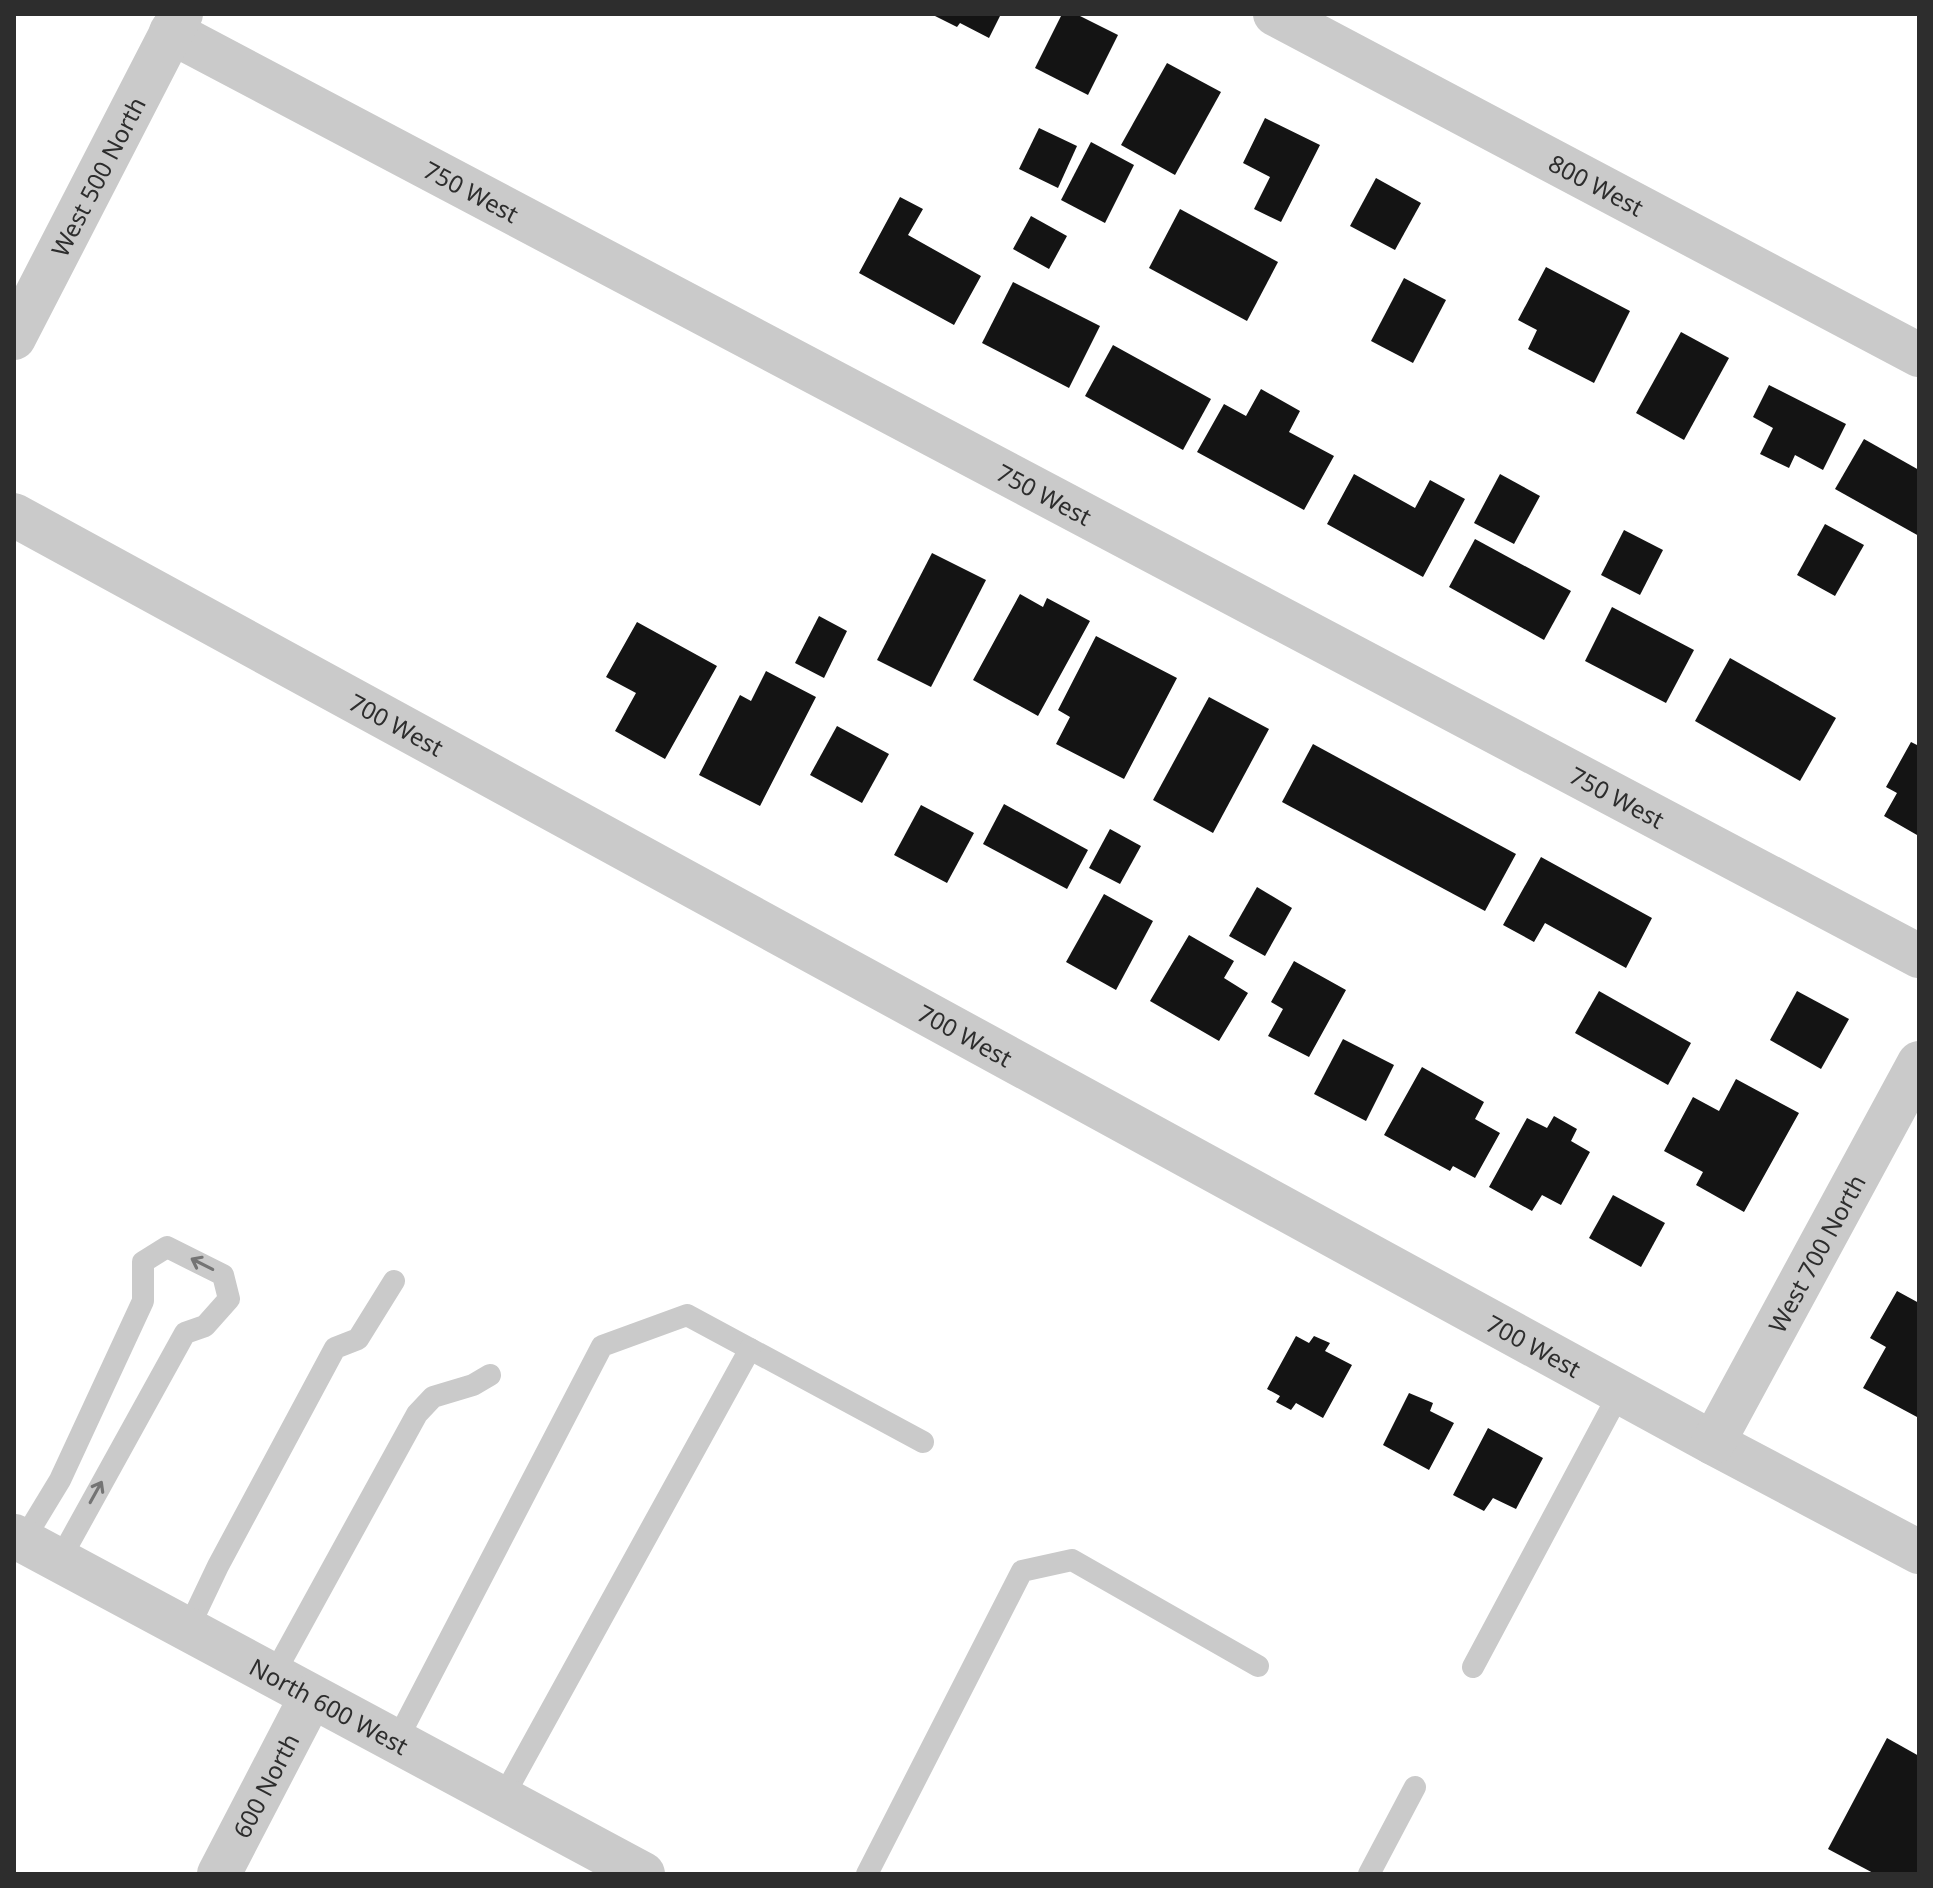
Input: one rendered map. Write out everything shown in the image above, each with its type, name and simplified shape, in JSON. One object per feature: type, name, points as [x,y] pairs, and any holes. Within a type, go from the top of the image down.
[{"type":"street","name":"800 West","points":[[1275,14],[1919,355]]},
{"type":"street","name":"West 500 North","points":[[14,338],[176,23]]},
{"type":"street","name":"750 West","points":[[176,23],[1919,956]]},
{"type":"street","name":"700 West","points":[[14,515],[1713,1443],[1919,1552]]},
{"type":"street","name":"West 700 North","points":[[1713,1443],[1919,1063]]},
{"type":"street","name":"North 600 West","points":[[32,1546],[643,1874]]},
{"type":"street","name":"600 North","points":[[219,1874],[311,1697]]},
{"type":"lane","points":[[167,1247],[223,1275],[229,1299],[205,1326],[185,1333],[32,1546],[143,1301],[143,1262],[167,1247]]},
{"type":"lane","points":[[188,1629],[218,1566],[335,1348],[358,1339],[394,1281]]},
{"type":"lane","points":[[396,1742],[602,1346],[687,1315],[923,1442]]},
{"type":"lane","points":[[502,1799],[750,1349]]},
{"type":"lane","points":[[273,1676],[417,1414],[433,1397],[473,1385],[490,1375]]},
{"type":"lane","points":[[1473,1667],[1620,1392]]},
{"type":"lane","points":[[867,1874],[1022,1571],[1072,1560],[1258,1666]]},
{"type":"lane","points":[[1369,1874],[1415,1787]]},
{"type":"building","points":[[931,14],[1001,14],[989,38],[960,23],[957,27]]},
{"type":"building","points":[[1062,14],[1076,14],[1118,35],[1088,95],[1035,68]]},
{"type":"building","points":[[1167,63],[1221,92],[1175,175],[1121,145]]},
{"type":"building","points":[[1265,118],[1320,145],[1281,222],[1254,209],[1270,177],[1243,163]]},
{"type":"building","points":[[1039,128],[1077,146],[1058,188],[1019,169]]},
{"type":"building","points":[[1091,142],[1134,165],[1105,223],[1061,200]]},
{"type":"building","points":[[1376,178],[1421,203],[1395,250],[1350,226]]},
{"type":"building","points":[[900,197],[923,209],[908,235],[981,276],[954,325],[859,273]]},
{"type":"building","points":[[1180,209],[1278,262],[1247,321],[1149,268]]},
{"type":"building","points":[[1031,216],[1067,236],[1049,269],[1013,249]]},
{"type":"building","points":[[1546,267],[1630,311],[1594,383],[1528,349],[1537,330],[1518,320]]},
{"type":"building","points":[[1404,278],[1446,300],[1413,363],[1371,341]]},
{"type":"building","points":[[1013,282],[1100,326],[1069,388],[982,343]]},
{"type":"building","points":[[1681,332],[1729,358],[1684,440],[1636,413]]},
{"type":"building","points":[[1113,345],[1211,399],[1183,450],[1085,396]]},
{"type":"building","points":[[1769,385],[1846,424],[1823,470],[1795,455],[1789,468],[1760,454],[1773,428],[1753,417]]},
{"type":"building","points":[[1261,389],[1300,411],[1289,432],[1334,456],[1304,510],[1197,452],[1224,404],[1246,416]]},
{"type":"building","points":[[1864,439],[1919,470],[1919,536],[1835,489]]},
{"type":"building","points":[[1354,474],[1415,508],[1430,480],[1465,499],[1423,577],[1327,524]]},
{"type":"building","points":[[1500,474],[1540,496],[1514,544],[1474,523]]},
{"type":"building","points":[[1825,524],[1864,545],[1835,596],[1797,575]]},
{"type":"building","points":[[1624,530],[1663,550],[1640,595],[1601,575]]},
{"type":"building","points":[[1475,539],[1571,591],[1544,640],[1449,587]]},
{"type":"building","points":[[932,553],[986,580],[931,687],[877,660]]},
{"type":"building","points":[[1020,594],[1043,607],[1047,598],[1090,621],[1038,716],[973,680]]},
{"type":"building","points":[[1612,607],[1694,650],[1666,703],[1585,661]]},
{"type":"building","points":[[819,616],[847,631],[824,678],[795,663]]},
{"type":"building","points":[[637,622],[717,666],[665,759],[615,731],[636,693],[606,677]]},
{"type":"building","points":[[1096,636],[1177,678],[1124,779],[1056,744],[1070,717],[1058,710]]},
{"type":"building","points":[[1730,658],[1836,718],[1800,781],[1695,721]]},
{"type":"building","points":[[766,671],[816,697],[760,806],[699,775],[740,695],[751,701]]},
{"type":"building","points":[[1209,697],[1269,729],[1213,833],[1153,800]]},
{"type":"building","points":[[837,726],[889,754],[862,803],[810,775]]},
{"type":"building","points":[[1911,742],[1919,746],[1917,835],[1884,816],[1897,793],[1886,787]]},
{"type":"building","points":[[1313,744],[1516,854],[1485,911],[1282,802]]},
{"type":"building","points":[[1004,804],[1088,850],[1067,889],[983,844]]},
{"type":"building","points":[[921,805],[974,833],[947,883],[894,855]]},
{"type":"building","points":[[1110,829],[1141,846],[1120,884],[1089,868]]},
{"type":"building","points":[[1541,857],[1652,918],[1626,968],[1545,923],[1534,942],[1503,925]]},
{"type":"building","points":[[1257,887],[1292,908],[1265,956],[1229,936]]},
{"type":"building","points":[[1104,894],[1153,921],[1116,990],[1066,962]]},
{"type":"building","points":[[1189,935],[1234,961],[1224,978],[1248,993],[1219,1041],[1150,1001]]},
{"type":"building","points":[[1294,961],[1346,990],[1309,1057],[1268,1036],[1283,1009],[1271,1002]]},
{"type":"building","points":[[1599,991],[1691,1043],[1668,1085],[1575,1033]]},
{"type":"building","points":[[1797,991],[1849,1019],[1821,1069],[1770,1040]]},
{"type":"building","points":[[1343,1039],[1394,1065],[1366,1121],[1314,1094]]},
{"type":"building","points":[[1422,1067],[1484,1102],[1475,1119],[1500,1133],[1475,1178],[1453,1166],[1450,1171],[1384,1135]]},
{"type":"building","points":[[1736,1079],[1799,1113],[1744,1212],[1696,1185],[1703,1172],[1664,1151],[1693,1097],[1719,1111]]},
{"type":"building","points":[[1554,1116],[1577,1129],[1571,1141],[1590,1152],[1561,1205],[1542,1195],[1532,1211],[1489,1187],[1527,1118],[1547,1128]]},
{"type":"building","points":[[1613,1195],[1665,1223],[1641,1267],[1589,1238]]},
{"type":"building","points":[[1897,1291],[1919,1303],[1917,1417],[1863,1388],[1886,1347],[1870,1338]]},
{"type":"building","points":[[1296,1336],[1309,1343],[1314,1336],[1330,1343],[1325,1351],[1352,1365],[1323,1418],[1296,1403],[1291,1410],[1276,1402],[1280,1396],[1267,1389]]},
{"type":"building","points":[[1409,1393],[1433,1403],[1430,1411],[1454,1423],[1429,1470],[1383,1445]]},
{"type":"building","points":[[1488,1428],[1543,1458],[1516,1509],[1493,1498],[1484,1511],[1453,1495]]},
{"type":"building","points":[[1887,1738],[1919,1756],[1919,1874],[1875,1874],[1828,1849]]}]
